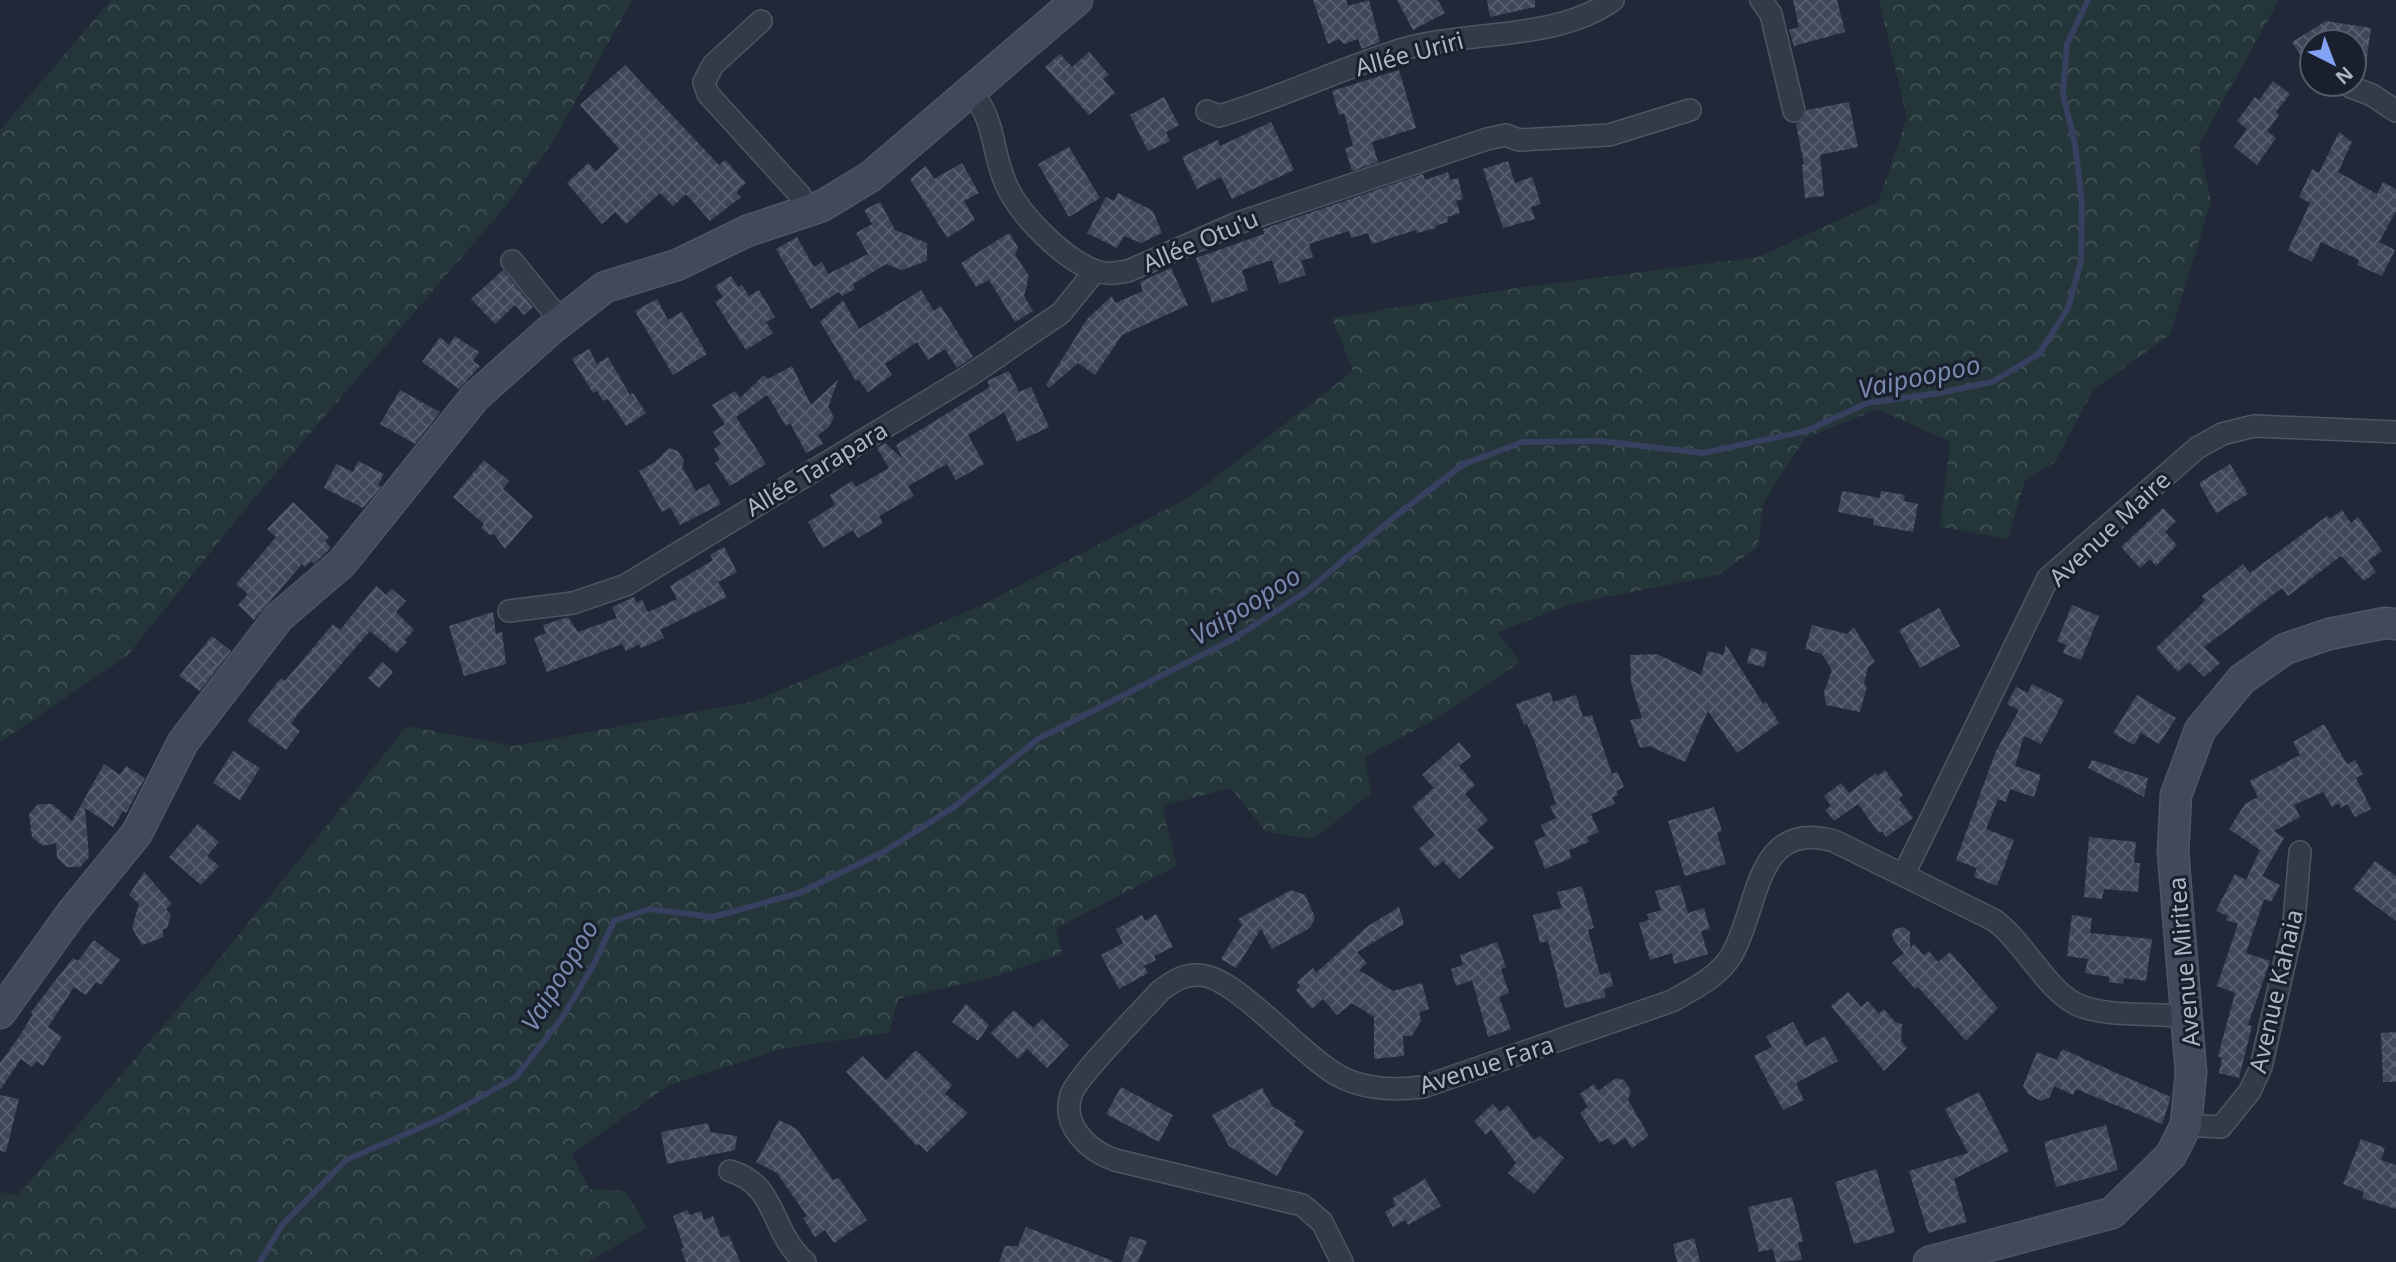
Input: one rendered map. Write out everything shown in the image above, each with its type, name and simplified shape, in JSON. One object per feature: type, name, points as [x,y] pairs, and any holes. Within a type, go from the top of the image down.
[{"type":"main road","points":[[0,1013],[71,914],[137,833],[183,741],[279,617],[342,564],[475,397],[561,321],[605,287],[677,265],[747,231],[808,211],[870,177],[972,92],[1068,3]]},
{"type":"main road","name":"Avenue Miritea","points":[[1929,1262],[2112,1213],[2171,1155],[2186,1125],[2191,1072],[2174,852],[2175,795],[2200,730],[2242,679],[2285,649],[2329,634],[2385,623],[2396,624]]},
{"type":"street","name":"Allée Uriri","points":[[1207,111],[1219,116],[1246,108],[1403,49],[1463,36],[1564,23],[1613,0]]},
{"type":"street","points":[[1761,0],[1771,14],[1775,26],[1794,111]]},
{"type":"street","points":[[761,21],[713,65],[704,82],[708,93],[800,195],[808,211]]},
{"type":"street","points":[[972,92],[988,113],[1005,183],[1018,205],[1060,250],[1095,271]]},
{"type":"street","points":[[2368,93],[2396,111]]},
{"type":"street","name":"Allée Otu'u","points":[[1095,271],[1110,274],[1128,271],[1235,224],[1487,139],[1506,135],[1519,140],[1609,135],[1690,110]]},
{"type":"street","points":[[512,261],[561,321]]},
{"type":"street","name":"Allée Tarapara","points":[[509,611],[573,603],[634,580],[969,376],[1061,313],[1095,271]]},
{"type":"street","name":"Avenue Maire","points":[[1904,874],[2037,600],[2050,576],[2064,562],[2197,448],[2222,434],[2255,426],[2396,432]]},
{"type":"street","name":"Avenue Fara","points":[[1342,1262],[1322,1222],[1302,1205],[1115,1160],[1098,1154],[1075,1131],[1070,1121],[1071,1092],[1160,990],[1174,980],[1201,975],[1226,984],[1322,1065],[1342,1078],[1381,1089],[1423,1087],[1672,1001],[1698,986],[1730,958],[1743,932],[1763,869],[1783,844],[1809,837],[1822,838],[1904,874],[1994,920],[2013,934],[2052,984],[2075,1004],[2111,1012],[2187,1017]]},
{"type":"street","name":"Avenue Kahaia","points":[[2186,1125],[2221,1127],[2250,1091],[2261,1067],[2294,921],[2300,852]]},
{"type":"street","points":[[730,1171],[760,1186],[786,1241],[805,1262]]},
{"type":"green space","points":[[111,0],[632,0],[554,140],[506,206],[251,502],[127,656],[0,742],[0,130]]},
{"type":"green space","points":[[1879,0],[2279,0],[2199,145],[2211,202],[2170,335],[2093,390],[2055,462],[2025,481],[2008,539],[1940,527],[1950,442],[1878,409],[1805,438],[1763,504],[1758,547],[1718,575],[1571,604],[1498,632],[1520,662],[1440,717],[1365,757],[1371,793],[1314,839],[1266,832],[1231,788],[1162,806],[1177,866],[1056,928],[1062,954],[993,977],[898,999],[889,1033],[785,1048],[669,1085],[572,1154],[589,1189],[625,1191],[647,1227],[589,1262],[0,1262],[0,1192],[18,1195],[203,979],[407,726],[514,746],[754,701],[982,605],[1190,497],[1353,371],[1332,318],[1516,288],[1758,257],[1878,202],[1907,118]]},
{"type":"building","points":[[1313,0],[1346,0],[1348,6],[1369,0],[1380,42],[1362,49],[1358,39],[1344,44],[1339,39],[1328,44]]},
{"type":"building","points":[[1397,0],[1438,0],[1445,13],[1413,30]]},
{"type":"building","points":[[1487,0],[1535,0],[1535,7],[1490,17]]},
{"type":"building","points":[[1793,0],[1837,0],[1845,32],[1794,46],[1789,30],[1799,27]]},
{"type":"building","points":[[2326,21],[2371,28],[2368,49],[2368,28],[2315,28]]},
{"type":"building","points":[[2298,38],[2298,52],[2292,42]]},
{"type":"building","points":[[1089,52],[1109,75],[1103,79],[1115,93],[1089,115],[1045,67],[1060,54],[1072,67]]},
{"type":"building","points":[[625,65],[719,165],[725,160],[746,183],[736,192],[741,197],[710,221],[686,194],[673,206],[660,193],[626,224],[615,212],[602,224],[567,183],[588,163],[596,171],[619,149],[580,105]]},
{"type":"building","points":[[1399,70],[1416,128],[1372,142],[1378,162],[1352,171],[1345,148],[1353,146],[1344,113],[1339,115],[1332,91]]},
{"type":"building","points":[[2273,81],[2290,94],[2276,112],[2279,115],[2267,131],[2276,138],[2257,165],[2234,147],[2247,129],[2237,121],[2255,97],[2259,100]]},
{"type":"building","points":[[1164,97],[1179,125],[1166,132],[1170,141],[1148,151],[1130,115]]},
{"type":"building","points":[[1849,102],[1858,147],[1820,155],[1824,196],[1805,198],[1804,164],[1796,124],[1803,120],[1807,110]]},
{"type":"building","points":[[1271,122],[1294,170],[1232,199],[1221,177],[1197,189],[1182,157],[1218,140],[1220,146]]},
{"type":"building","points":[[2339,132],[2352,142],[2338,172],[2377,194],[2383,182],[2396,189],[2396,211],[2379,242],[2395,250],[2382,276],[2357,265],[2359,260],[2321,242],[2312,262],[2288,250],[2310,203],[2299,197],[2312,169],[2319,173]]},
{"type":"building","points":[[1069,147],[1100,198],[1069,217],[1038,164]]},
{"type":"building","points":[[1508,161],[1515,183],[1532,177],[1541,204],[1531,207],[1535,219],[1503,228],[1483,169]]},
{"type":"building","points":[[962,163],[979,193],[964,201],[975,220],[947,238],[910,179],[926,166],[934,179]]},
{"type":"building","points":[[1448,172],[1450,180],[1458,178],[1463,199],[1456,201],[1460,213],[1447,217],[1448,222],[1435,226],[1436,228],[1417,233],[1416,230],[1372,244],[1368,233],[1351,238],[1349,231],[1309,244],[1313,257],[1301,261],[1306,275],[1279,284],[1272,260],[1242,270],[1248,290],[1212,303],[1196,258],[1264,234],[1263,229],[1423,174],[1425,180]]},
{"type":"building","points":[[1118,193],[1153,211],[1162,233],[1141,243],[1124,236],[1117,248],[1087,233],[1106,197],[1114,201]]},
{"type":"building","points":[[880,202],[895,230],[927,243],[927,261],[902,270],[886,264],[853,284],[855,289],[842,296],[839,292],[811,309],[776,249],[797,237],[814,267],[822,262],[828,274],[868,254],[856,233],[872,224],[864,210]]},
{"type":"building","points":[[1009,233],[1018,247],[1015,255],[1029,276],[1024,296],[1033,311],[1015,322],[989,280],[976,287],[961,263]]},
{"type":"building","points":[[1171,268],[1188,305],[1122,335],[1095,375],[1078,363],[1049,388],[1046,385],[1087,319],[1112,296],[1115,303],[1143,291],[1140,282]]},
{"type":"building","points":[[503,270],[533,307],[524,315],[515,305],[495,324],[471,299]]},
{"type":"building","points":[[731,276],[738,287],[742,285],[749,296],[759,290],[775,317],[766,322],[773,333],[746,350],[715,302],[723,297],[715,286]]},
{"type":"building","points":[[921,290],[934,311],[941,306],[973,357],[957,368],[945,349],[928,360],[917,342],[885,364],[892,375],[868,392],[858,379],[856,381],[820,322],[843,300],[859,329]]},
{"type":"building","points":[[657,299],[668,320],[682,312],[707,354],[673,375],[635,311]]},
{"type":"building","points":[[455,336],[479,352],[473,361],[480,366],[459,389],[422,362],[440,337],[449,345]]},
{"type":"building","points":[[589,349],[597,364],[608,357],[630,395],[633,393],[646,413],[626,426],[608,399],[603,401],[597,391],[593,393],[572,359]]},
{"type":"building","points":[[792,366],[811,405],[838,380],[828,407],[834,417],[829,427],[818,435],[823,444],[806,453],[790,423],[786,426],[767,395],[736,417],[766,464],[730,486],[715,463],[720,459],[714,449],[721,444],[713,432],[725,424],[712,405],[735,391],[740,398],[764,375],[768,379]]},
{"type":"building","points":[[1009,371],[1019,392],[1031,387],[1049,427],[1017,442],[1004,412],[968,435],[984,464],[956,480],[947,464],[908,486],[914,496],[879,516],[883,523],[858,538],[853,530],[823,548],[808,522],[835,505],[830,495],[852,481],[856,487],[889,468],[877,448],[885,443],[903,459],[896,445],[990,387],[987,381]]},
{"type":"building","points":[[400,390],[440,412],[415,444],[380,424]]},
{"type":"building","points":[[669,448],[678,451],[684,461],[682,467],[696,491],[709,484],[721,504],[680,525],[670,507],[662,512],[639,471],[655,462]]},
{"type":"building","points":[[484,460],[509,481],[503,489],[533,516],[505,549],[494,534],[490,535],[481,528],[484,524],[453,497]]},
{"type":"building","points":[[358,461],[384,474],[378,485],[381,487],[363,508],[324,488],[336,464],[353,472]]},
{"type":"building","points":[[2230,464],[2248,494],[2216,513],[2199,483]]},
{"type":"building","points":[[1842,491],[1880,498],[1881,491],[1905,495],[1904,501],[1918,504],[1913,532],[1873,525],[1874,519],[1838,512]]},
{"type":"building","points":[[293,502],[329,537],[325,541],[331,548],[314,564],[311,561],[305,567],[302,564],[254,620],[238,605],[248,594],[236,584],[276,537],[267,529]]},
{"type":"building","points":[[2163,508],[2176,521],[2165,532],[2177,545],[2156,566],[2150,559],[2140,568],[2121,547]]},
{"type":"building","points":[[2342,510],[2351,523],[2358,517],[2382,551],[2368,561],[2376,572],[2364,581],[2341,556],[2288,596],[2282,588],[2204,647],[2220,663],[2204,677],[2189,662],[2178,672],[2156,648],[2205,601],[2202,596],[2243,564],[2250,573],[2327,516],[2330,519]]},
{"type":"building","points":[[724,547],[737,572],[718,582],[727,597],[660,630],[664,638],[641,648],[639,644],[626,651],[622,644],[547,672],[534,638],[546,633],[543,625],[568,617],[578,632],[617,618],[612,607],[634,597],[637,603],[642,600],[648,612],[677,599],[670,586],[713,560],[710,555]]},
{"type":"building","points":[[376,586],[386,595],[392,589],[406,601],[396,612],[414,630],[396,653],[370,631],[297,715],[291,724],[300,731],[286,750],[247,721],[281,678],[285,681],[333,624],[340,630]]},
{"type":"building","points":[[2072,605],[2099,616],[2081,660],[2063,653],[2066,645],[2057,641]]},
{"type":"building","points":[[1939,608],[1960,646],[1920,668],[1899,630]]},
{"type":"building","points":[[493,612],[496,634],[502,632],[506,664],[464,676],[449,626]]},
{"type":"building","points":[[1812,625],[1847,634],[1854,627],[1875,662],[1868,667],[1864,684],[1867,686],[1860,712],[1826,705],[1824,692],[1832,670],[1822,654],[1805,649]]},
{"type":"building","points":[[212,636],[231,651],[200,691],[179,676]]},
{"type":"building","points":[[1726,645],[1763,704],[1766,702],[1779,723],[1737,753],[1708,711],[1685,762],[1649,746],[1640,748],[1630,720],[1642,718],[1631,683],[1630,655],[1657,654],[1701,675],[1708,651],[1723,655]]},
{"type":"building","points":[[1751,648],[1767,652],[1764,667],[1747,663]]},
{"type":"building","points":[[382,662],[393,672],[379,688],[368,678]]},
{"type":"building","points":[[2032,684],[2064,700],[2041,744],[2024,736],[2015,766],[2041,775],[2034,797],[2010,789],[2006,802],[1998,799],[1986,829],[2014,840],[1997,886],[1974,877],[1977,868],[1956,860],[1996,751],[2019,710],[2007,704],[2016,687],[2028,693]]},
{"type":"building","points":[[1550,692],[1553,702],[1576,695],[1583,717],[1592,715],[1612,774],[1617,771],[1624,787],[1616,791],[1618,795],[1612,798],[1615,804],[1591,814],[1599,832],[1587,837],[1589,842],[1569,850],[1571,858],[1545,869],[1534,841],[1546,836],[1541,825],[1556,818],[1550,806],[1556,804],[1534,740],[1527,724],[1524,725],[1516,704]]},
{"type":"building","points":[[2137,695],[2176,718],[2159,744],[2141,733],[2134,745],[2113,733]]},
{"type":"building","points":[[2324,724],[2347,764],[2355,760],[2363,774],[2356,778],[2371,809],[2355,817],[2347,804],[2341,808],[2339,803],[2332,807],[2323,792],[2294,805],[2300,817],[2274,831],[2284,838],[2262,876],[2280,885],[2271,902],[2264,899],[2246,953],[2270,961],[2248,1025],[2252,1026],[2239,1078],[2219,1073],[2222,1058],[2218,1056],[2235,993],[2217,986],[2238,924],[2226,920],[2228,916],[2216,911],[2235,874],[2246,880],[2260,850],[2229,829],[2245,804],[2258,797],[2250,781],[2300,755],[2293,742]]},
{"type":"building","points":[[1459,742],[1471,756],[1459,766],[1475,785],[1465,794],[1488,820],[1477,830],[1494,848],[1459,879],[1443,861],[1435,868],[1419,849],[1435,835],[1412,807],[1434,788],[1422,775]]},
{"type":"building","points":[[233,751],[260,768],[240,800],[213,783]]},
{"type":"building","points":[[2092,760],[2148,778],[2144,797],[2088,768]]},
{"type":"building","points":[[104,764],[120,775],[126,766],[145,778],[126,813],[123,811],[113,827],[85,808],[89,857],[80,867],[67,867],[57,858],[56,843],[43,846],[32,837],[29,814],[38,804],[52,804],[72,821]]},
{"type":"building","points":[[1885,770],[1903,795],[1899,799],[1913,818],[1886,837],[1882,831],[1879,833],[1858,804],[1834,821],[1825,810],[1831,806],[1824,796],[1841,783],[1849,793],[1876,773],[1878,776]]},
{"type":"building","points":[[1714,807],[1722,831],[1717,833],[1726,864],[1685,876],[1668,821]]},
{"type":"building","points":[[198,824],[219,842],[207,856],[219,866],[201,885],[169,857]]},
{"type":"building","points":[[2089,837],[2136,842],[2134,863],[2140,863],[2138,892],[2104,889],[2102,899],[2084,897]]},
{"type":"building","points":[[2375,861],[2396,876],[2396,921],[2353,889]]},
{"type":"building","points":[[144,872],[172,904],[166,909],[171,915],[167,928],[162,930],[164,937],[142,945],[132,928],[139,904],[129,895]]},
{"type":"building","points":[[1680,885],[1688,913],[1704,908],[1710,929],[1701,931],[1708,954],[1674,964],[1672,953],[1650,960],[1639,923],[1649,920],[1647,914],[1661,910],[1655,891]]},
{"type":"building","points":[[1582,886],[1594,928],[1588,930],[1600,975],[1610,972],[1613,986],[1604,989],[1606,997],[1565,1008],[1548,941],[1540,943],[1533,915],[1562,908],[1557,892]]},
{"type":"building","points":[[1291,890],[1305,895],[1315,917],[1310,928],[1272,949],[1261,929],[1236,968],[1221,959],[1242,925],[1238,919]]},
{"type":"building","points":[[1399,907],[1404,924],[1357,952],[1367,963],[1359,970],[1393,991],[1422,983],[1429,1009],[1419,1012],[1421,1021],[1412,1036],[1403,1036],[1404,1056],[1374,1059],[1374,1017],[1352,1003],[1337,1015],[1323,999],[1312,1009],[1296,990],[1300,986],[1297,982],[1313,968],[1316,973],[1368,926]]},
{"type":"building","points":[[1156,914],[1173,947],[1154,956],[1156,960],[1144,966],[1148,973],[1119,989],[1101,955],[1123,943],[1116,929],[1142,915],[1145,921]]},
{"type":"building","points":[[2072,915],[2092,918],[2090,933],[2152,939],[2146,981],[2124,978],[2123,984],[2109,982],[2109,977],[2085,973],[2088,959],[2067,956]]},
{"type":"building","points":[[1904,927],[1910,932],[1910,948],[1914,944],[1924,955],[1929,951],[1938,962],[1950,952],[1998,1008],[1966,1041],[1918,987],[1915,989],[1892,963],[1904,953],[1892,934],[1895,929]]},
{"type":"building","points":[[94,940],[120,960],[101,985],[96,982],[86,995],[74,987],[48,1027],[62,1037],[43,1066],[37,1061],[32,1067],[21,1059],[0,1090],[0,1063],[21,1034],[33,1014],[31,1012],[73,958],[78,961]]},
{"type":"building","points":[[1497,942],[1506,967],[1501,969],[1509,993],[1499,997],[1511,1029],[1488,1037],[1472,980],[1456,986],[1451,969],[1463,965],[1460,955]]},
{"type":"building","points":[[1848,992],[1861,1007],[1868,1001],[1879,1014],[1884,1009],[1895,1022],[1902,1024],[1901,1041],[1907,1048],[1884,1071],[1831,1006]]},
{"type":"building","points":[[966,1004],[989,1025],[978,1041],[952,1022]]},
{"type":"building","points":[[1014,1010],[1033,1028],[1042,1019],[1069,1045],[1047,1068],[1027,1049],[1018,1059],[991,1033]]},
{"type":"building","points":[[1793,1022],[1806,1046],[1825,1036],[1838,1061],[1796,1083],[1804,1100],[1783,1110],[1754,1056],[1772,1047],[1766,1036]]},
{"type":"building","points":[[2396,1032],[2396,1082],[2383,1082],[2381,1033]]},
{"type":"building","points":[[2062,1049],[2171,1097],[2162,1124],[2076,1089],[2073,1095],[2054,1086],[2050,1097],[2041,1101],[2029,1095],[2023,1086],[2037,1052],[2057,1060]]},
{"type":"building","points":[[916,1050],[952,1085],[945,1094],[968,1113],[927,1152],[919,1144],[917,1146],[846,1072],[863,1056],[886,1080]]},
{"type":"building","points":[[1616,1078],[1624,1080],[1631,1091],[1628,1100],[1649,1136],[1632,1148],[1625,1138],[1613,1145],[1608,1138],[1599,1143],[1580,1113],[1588,1107],[1580,1094],[1594,1084],[1598,1091]]},
{"type":"building","points":[[1121,1087],[1173,1115],[1159,1142],[1106,1114]]},
{"type":"building","points":[[1262,1088],[1272,1106],[1296,1121],[1294,1125],[1304,1131],[1277,1176],[1229,1146],[1212,1115]]},
{"type":"building","points":[[1979,1092],[2009,1151],[1954,1179],[1967,1222],[1928,1233],[1909,1171],[1968,1153],[1945,1109]]},
{"type":"building","points":[[0,1095],[19,1099],[6,1152],[0,1151]]},
{"type":"building","points":[[1493,1104],[1500,1112],[1508,1105],[1534,1140],[1540,1136],[1564,1158],[1534,1194],[1508,1173],[1516,1163],[1491,1130],[1486,1135],[1474,1121]]},
{"type":"building","points":[[779,1120],[797,1129],[833,1180],[839,1178],[867,1220],[834,1243],[825,1230],[815,1237],[803,1218],[807,1216],[777,1173],[756,1162]]},
{"type":"building","points":[[708,1123],[710,1132],[737,1136],[735,1150],[667,1164],[661,1132]]},
{"type":"building","points":[[2106,1125],[2118,1170],[2056,1187],[2044,1142]]},
{"type":"building","points":[[2361,1139],[2385,1148],[2381,1160],[2396,1165],[2396,1209],[2362,1198],[2364,1192],[2343,1184]]},
{"type":"building","points":[[1876,1169],[1895,1232],[1854,1244],[1835,1182]]},
{"type":"building","points":[[1425,1179],[1441,1206],[1408,1225],[1405,1220],[1393,1227],[1385,1212],[1395,1206],[1393,1198]]},
{"type":"building","points":[[1792,1197],[1803,1241],[1798,1243],[1802,1260],[1776,1262],[1773,1249],[1759,1252],[1748,1207]]},
{"type":"building","points":[[687,1210],[690,1215],[701,1211],[704,1220],[713,1216],[721,1238],[729,1235],[740,1262],[686,1262],[673,1216]]},
{"type":"building","points":[[1026,1227],[1113,1261],[999,1262],[1005,1246],[1018,1246]]},
{"type":"building","points":[[1130,1236],[1147,1241],[1138,1262],[1122,1262]]},
{"type":"building","points":[[1694,1238],[1700,1262],[1677,1262],[1673,1244]]},
{"type":"waterway","name":"Vaipoopoo","points":[[260,1262],[282,1225],[346,1160],[445,1117],[516,1077],[562,1018],[594,964],[614,921],[649,909],[713,917],[799,893],[885,851],[954,807],[1038,739],[1233,639],[1307,591],[1399,513],[1464,464],[1523,442],[1600,441],[1703,453],[1806,431],[1867,403],[1992,382],[2039,354],[2068,308],[2081,262],[2082,203],[2075,144],[2063,94],[2067,44],[2088,0]]}]
